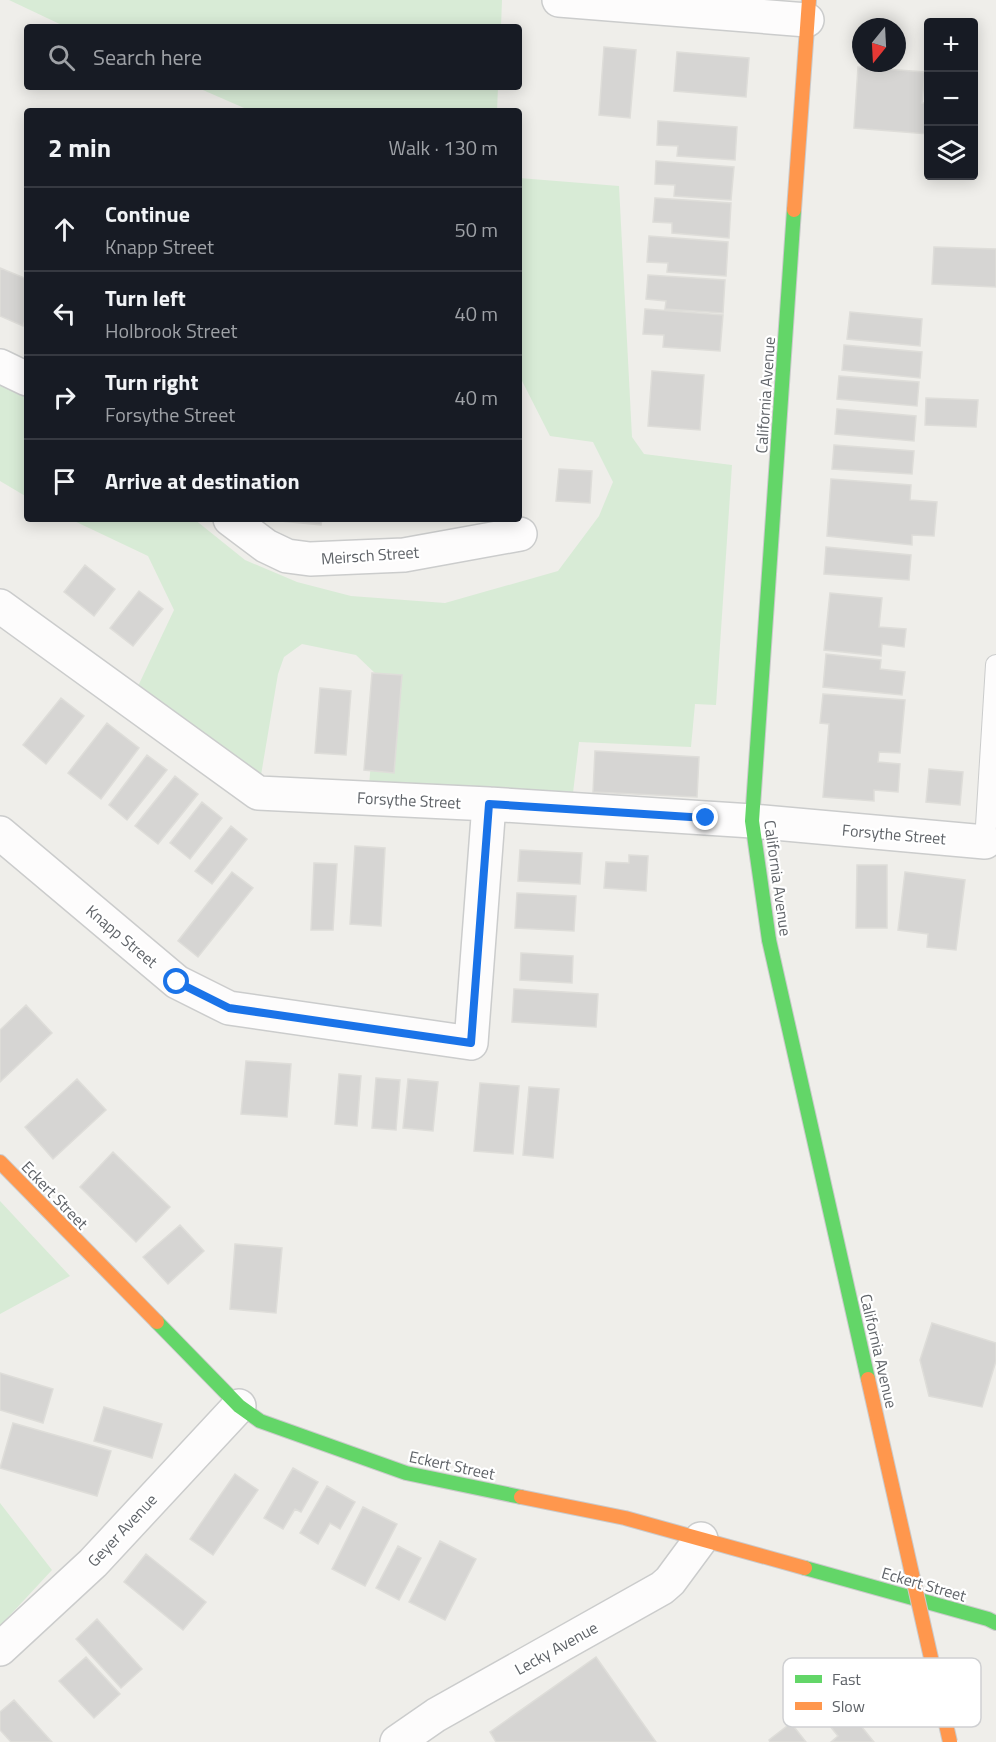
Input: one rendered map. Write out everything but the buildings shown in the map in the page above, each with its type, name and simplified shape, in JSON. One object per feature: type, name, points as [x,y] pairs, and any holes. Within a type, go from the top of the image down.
[{"type":"street","points":[[559,0],[808,10]]},
{"type":"street","name":"California Avenue","points":[[808,10],[752,821],[769,940],[932,1658]]},
{"type":"street","points":[[0,366],[24,378]]},
{"type":"street","name":"Meirsch Street","points":[[234,522],[266,546],[287,556],[310,560],[404,555],[520,534]]},
{"type":"street","name":"Forsythe Street","points":[[0,606],[258,793],[489,804],[752,821],[985,842]]},
{"type":"street","name":"Knapp Street","points":[[0,833],[177,982],[229,1008],[471,1043],[489,804]]},
{"type":"street","name":"Eckert Street","points":[[0,1162],[239,1406],[260,1421],[406,1473],[625,1518],[996,1623]]},
{"type":"street","name":"Geyer Avenue","points":[[0,1649],[93,1563],[239,1406]]},
{"type":"street","name":"Lecky Avenue","points":[[397,1742],[436,1715],[662,1588],[702,1539]]},
{"type":"street","name":"California Avenue","points":[[948,1727],[951,1742]]},
{"type":"lane","points":[[985,842],[996,665]]},
{"type":"green space","points":[[9,0],[502,0],[501,24],[60,24]]},
{"type":"green space","points":[[203,90],[498,90],[497,108],[244,108]]},
{"type":"green space","points":[[522,178],[619,186],[632,437],[644,454],[732,465],[716,705],[695,704],[691,747],[579,742],[571,810],[368,798],[378,676],[356,655],[302,644],[284,657],[278,674],[258,793],[131,701],[174,610],[148,556],[76,522],[198,522],[245,560],[297,582],[351,596],[445,603],[558,571],[599,516],[613,482],[593,442],[550,436],[522,381]]},
{"type":"green space","points":[[0,383],[24,393],[24,495],[0,481]]},
{"type":"green space","points":[[0,1201],[70,1276],[0,1314]]},
{"type":"green space","points":[[0,1503],[52,1570],[0,1626]]},
{"type":"traffic: fast","points":[[769,940],[752,821],[794,210]]},
{"type":"traffic: fast","points":[[769,940],[868,1379]]},
{"type":"traffic: fast","points":[[157,1322],[239,1406],[260,1421],[406,1473],[521,1497]]},
{"type":"traffic: fast","points":[[805,1568],[996,1623]]},
{"type":"traffic: slow","points":[[794,210],[809,0]]},
{"type":"traffic: slow","points":[[0,1162],[157,1322]]},
{"type":"traffic: slow","points":[[868,1379],[931,1658]]},
{"type":"traffic: slow","points":[[521,1497],[625,1518],[805,1568]]},
{"type":"traffic: slow","points":[[947,1727],[950,1742]]},
{"type":"route","points":[[177,982],[229,1008],[471,1043],[489,804],[706,818]]}]
